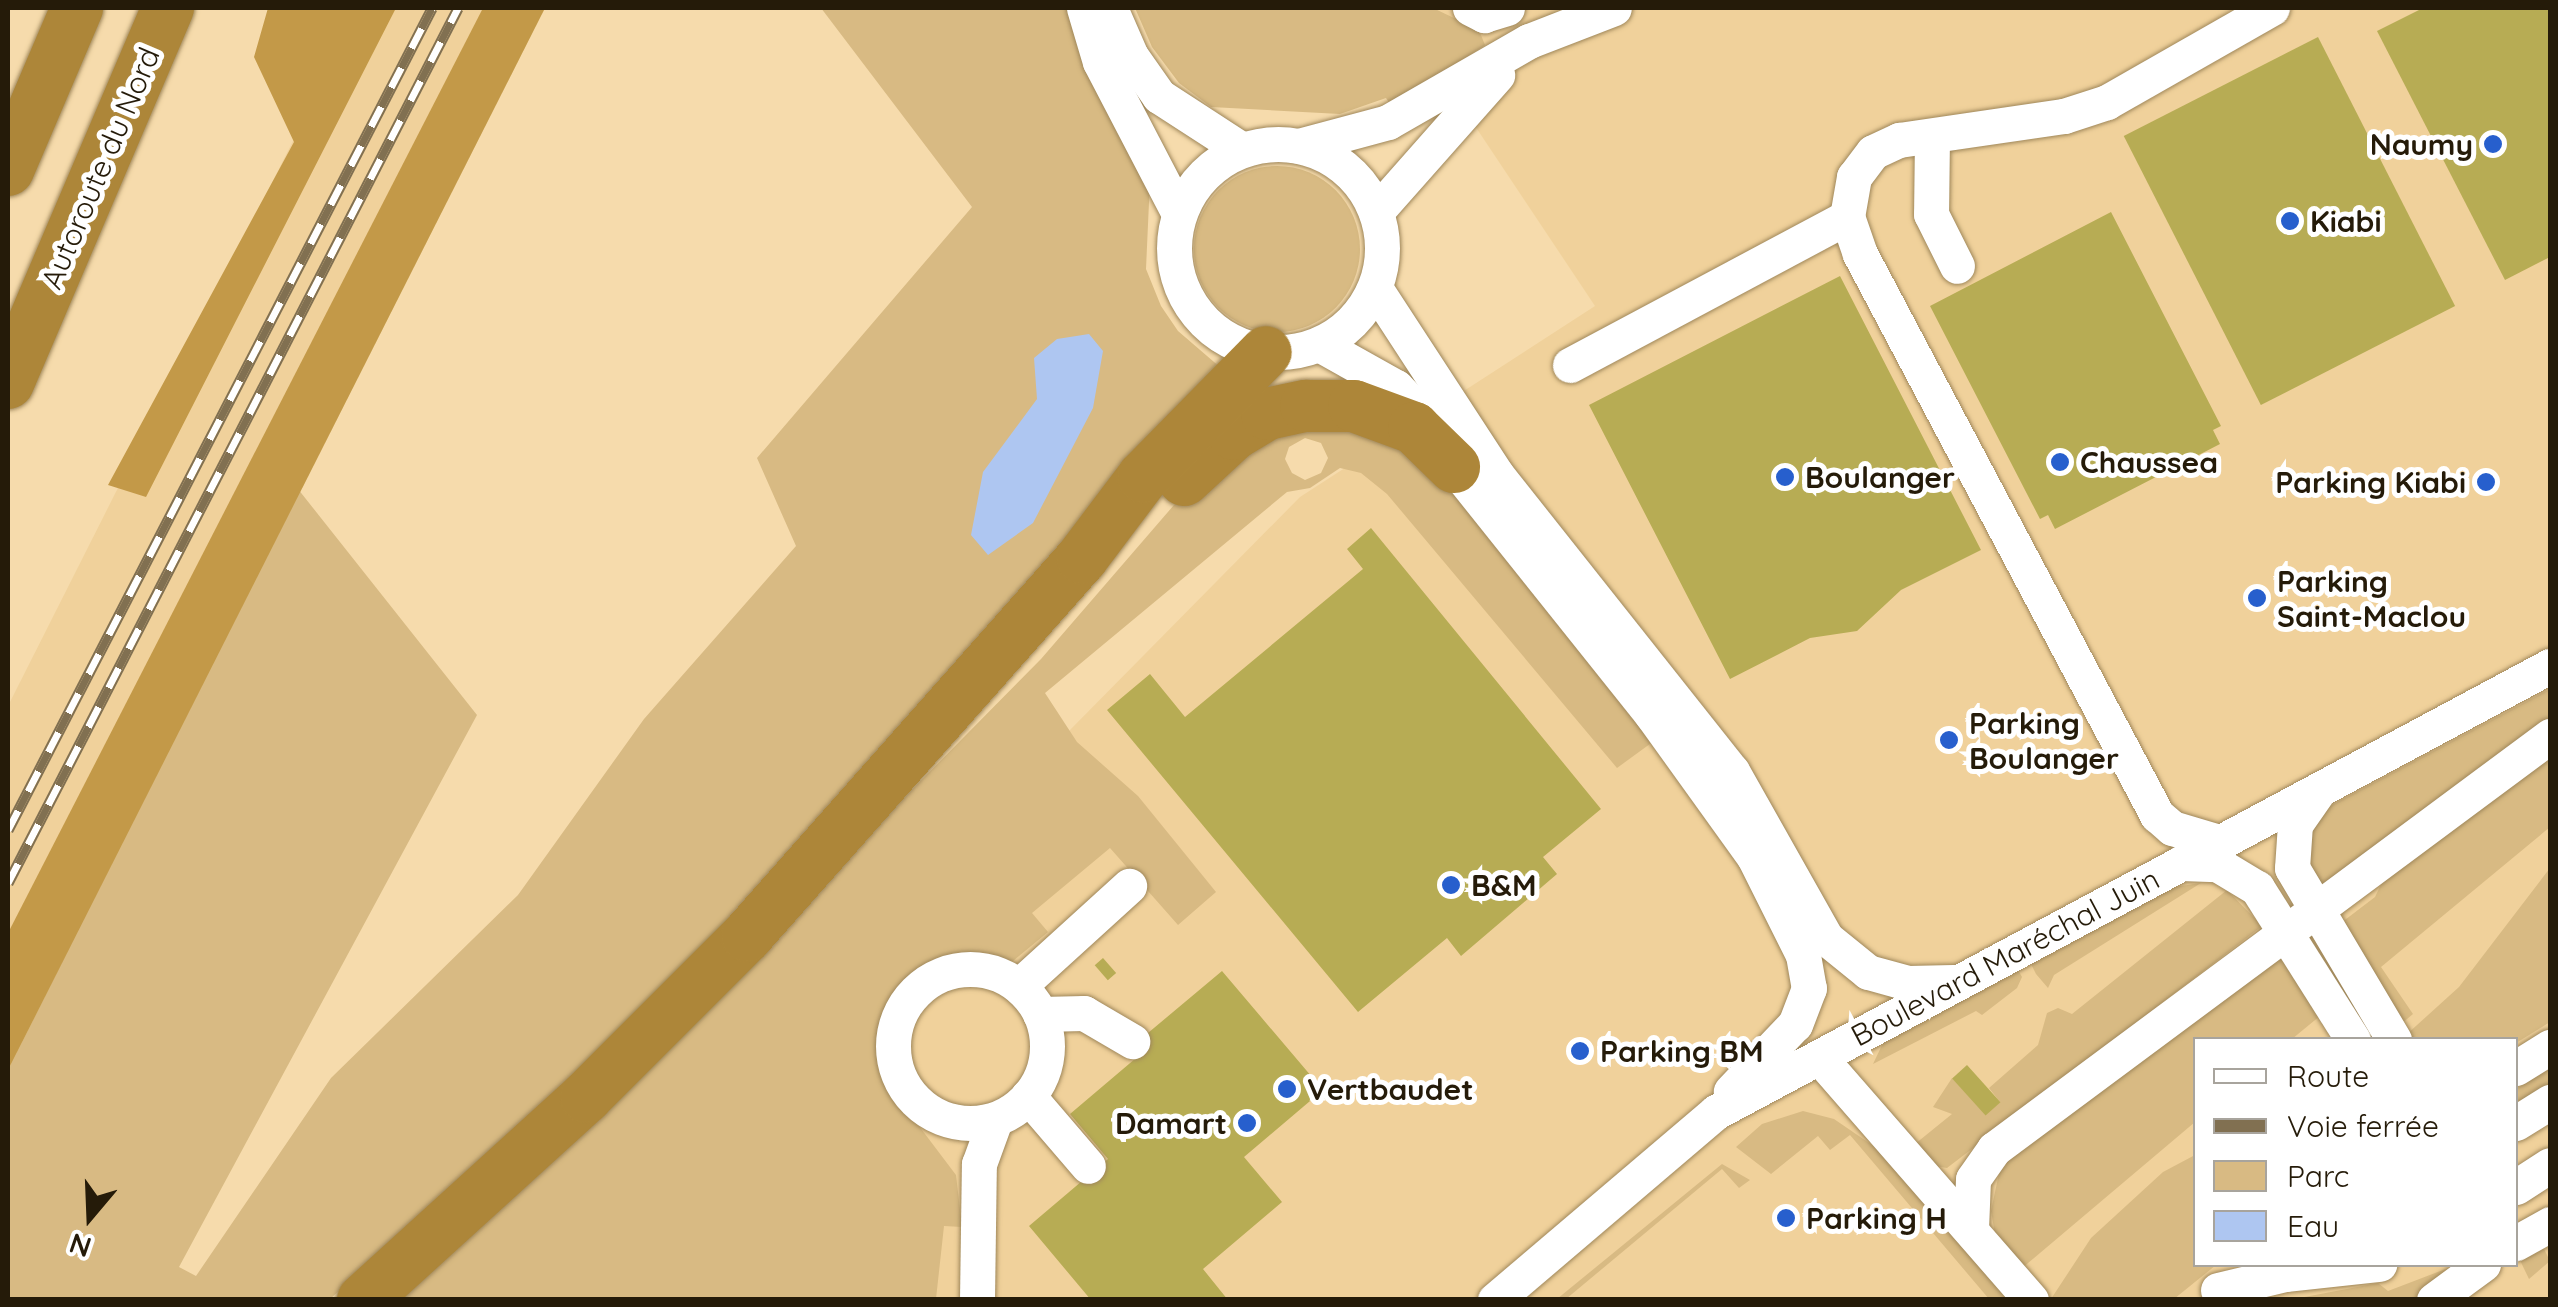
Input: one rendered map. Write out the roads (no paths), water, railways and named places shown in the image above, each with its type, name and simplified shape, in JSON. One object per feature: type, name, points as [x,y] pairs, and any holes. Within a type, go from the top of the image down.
[{"type":"highway","points":[[8,170],[77,8]]},
{"type":"highway","name":"Autoroute du Nord","points":[[8,383],[168,8]]},
{"type":"highway","points":[[364,1300],[586,1098],[747,936],[1082,558],[1142,477],[1266,352]]},
{"type":"highway","points":[[1082,558],[1134,536],[1210,450],[1267,414],[1354,406],[1414,428],[1454,466]]},
{"type":"street","points":[[1084,8],[1100,62],[1179,214]]},
{"type":"street","points":[[1110,8],[1131,56],[1159,96],[1242,150]]},
{"type":"street","points":[[1470,8],[1484,15],[1506,8]]},
{"type":"street","points":[[1300,146],[1346,169],[1376,212],[1383,250],[1375,288],[1343,330],[1320,344],[1266,352],[1217,332],[1183,292],[1174,240],[1179,214],[1203,175],[1242,150],[1300,146],[1388,122],[1529,42],[1614,8]]},
{"type":"street","points":[[2219,842],[2172,828],[2157,815],[1860,254],[1847,217],[1854,177],[1873,152],[1932,136],[2064,116],[2107,102],[2272,8]]},
{"type":"street","points":[[1376,212],[1419,157],[1529,42]]},
{"type":"street","points":[[1932,136],[1931,214],[1957,266]]},
{"type":"street","points":[[1570,364],[1847,217]]},
{"type":"street","points":[[1375,288],[1498,475],[1718,779],[1771,836],[1826,938],[1868,972],[1908,983],[1959,982]]},
{"type":"street","points":[[1320,344],[1396,387],[1432,424],[1454,466],[1652,715],[1672,713],[1714,764],[1803,955],[1809,988],[1796,1024],[1716,1112]]},
{"type":"street","name":"Boulevard Maréchal Juin","points":[[1495,1300],[1716,1112],[2550,666]]},
{"type":"street","points":[[1971,1229],[1972,1179],[1994,1149],[2550,736]]},
{"type":"street","points":[[2321,789],[2290,842],[2292,868],[2392,1037]]},
{"type":"street","points":[[2180,863],[2217,864],[2243,876],[2286,932],[2351,1037]]},
{"type":"street","points":[[1018,986],[1130,886]]},
{"type":"street","points":[[948,972],[997,974],[1018,986],[1040,1014],[1046,1059],[1028,1096],[994,1120],[950,1121],[908,1094],[892,1048],[896,1023],[916,992],[948,972]]},
{"type":"street","points":[[1040,1014],[1084,1013],[1132,1041]]},
{"type":"street","points":[[2518,1067],[2550,1046]]},
{"type":"street","points":[[1820,1058],[2031,1300]]},
{"type":"street","points":[[1028,1096],[1088,1166]]},
{"type":"street","points":[[2518,1123],[2550,1102]]},
{"type":"street","points":[[978,1300],[979,1164],[994,1120]]},
{"type":"street","points":[[2518,1186],[2550,1165]]},
{"type":"street","points":[[2518,1242],[2550,1224]]},
{"type":"street","points":[[2212,1295],[2245,1267]]},
{"type":"street","points":[[2212,1295],[2292,1269],[2327,1267]]},
{"type":"street","points":[[2434,1300],[2479,1267]]},
{"type":"water","points":[[1089,334],[1103,351],[1093,408],[1033,523],[988,555],[971,535],[983,472],[1037,399],[1034,358],[1057,339]]},
{"type":"railway","points":[[8,830],[432,8]]},
{"type":"railway","points":[[8,883],[458,8]]},
{"type":"place","name":"Naumy","points":[[2493,144]]},
{"type":"place","name":"Kiabi","points":[[2290,221]]},
{"type":"place","name":"Chaussea","points":[[2060,462]]},
{"type":"place","name":"Boulanger","points":[[1785,477]]},
{"type":"place","name":"Parking Kiabi","points":[[2486,482]]},
{"type":"place","name":"Parking Saint-Maclou","points":[[2257,598]]},
{"type":"place","name":"Parking Boulanger","points":[[1949,740]]},
{"type":"place","name":"B&M","points":[[1451,885]]},
{"type":"place","name":"Parking BM","points":[[1580,1051]]},
{"type":"place","name":"Vertbaudet","points":[[1287,1089]]},
{"type":"place","name":"Damart","points":[[1247,1123]]},
{"type":"place","name":"Parking H","points":[[1786,1218]]}]
